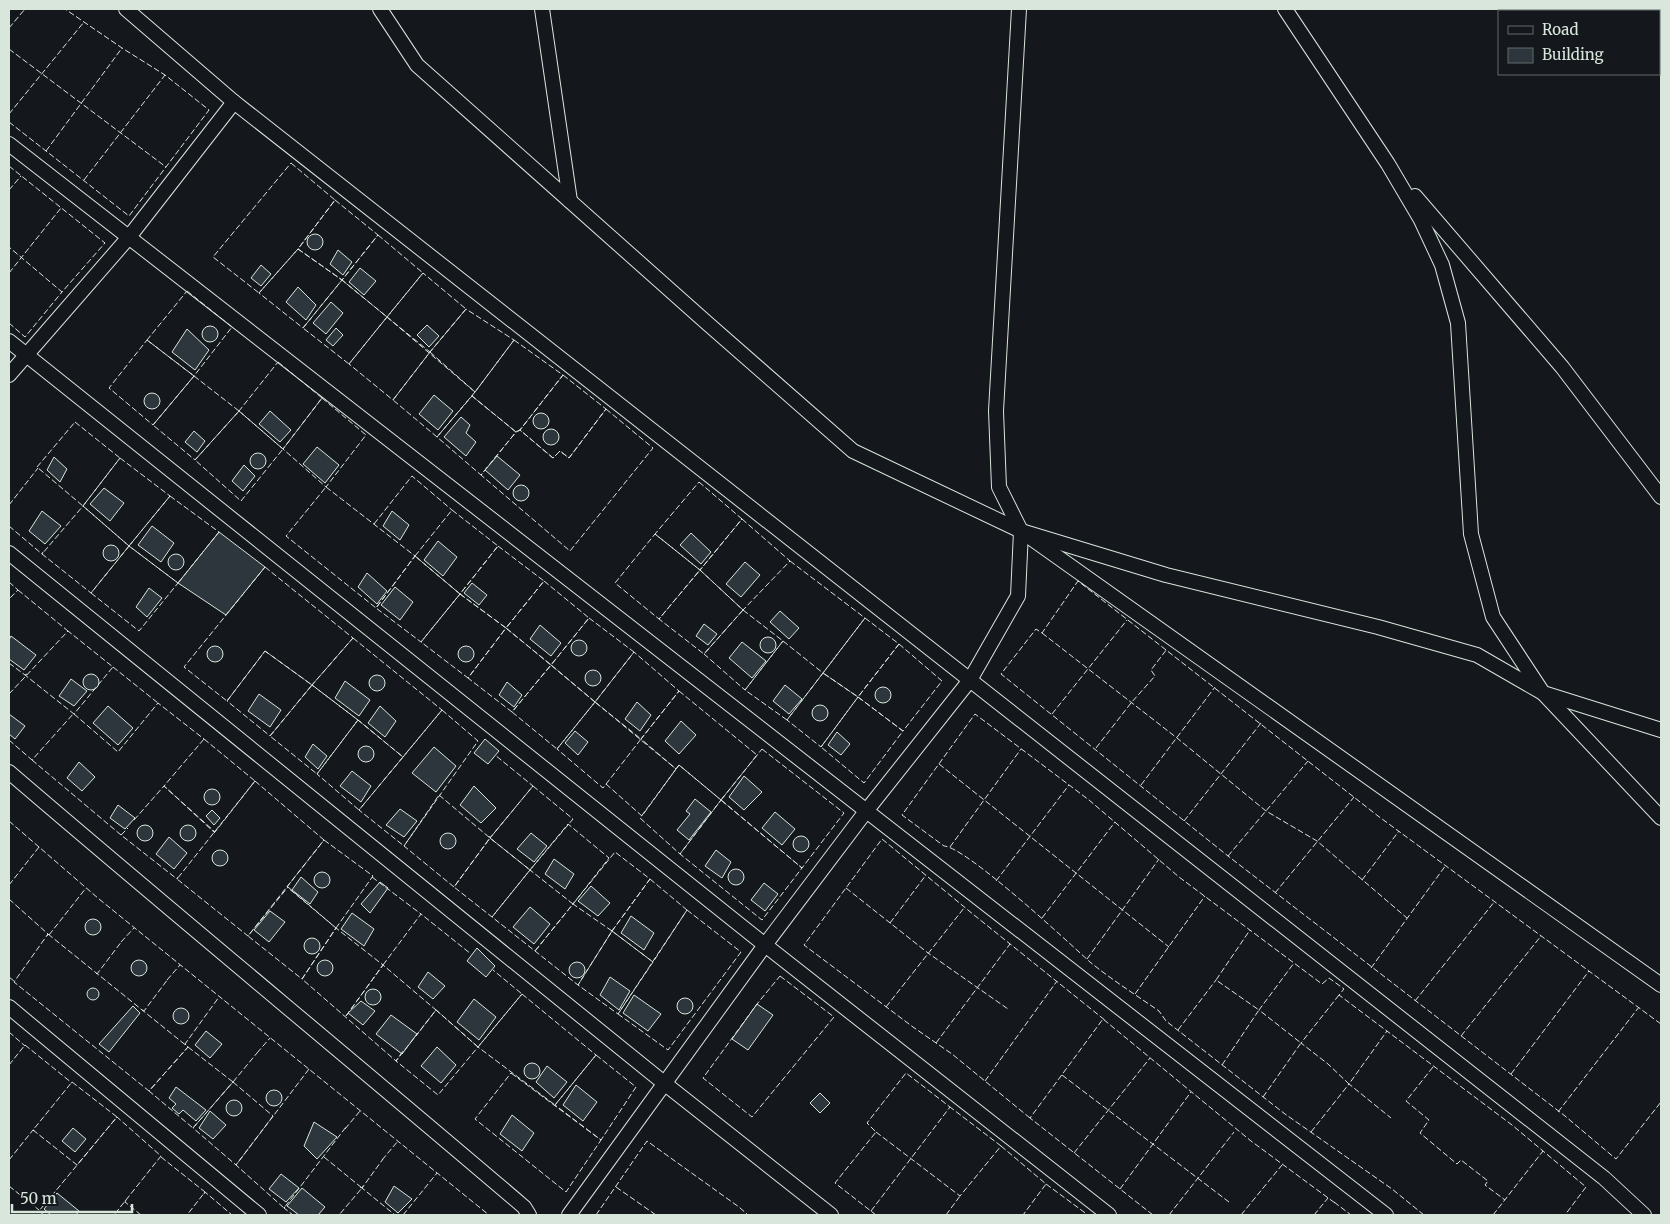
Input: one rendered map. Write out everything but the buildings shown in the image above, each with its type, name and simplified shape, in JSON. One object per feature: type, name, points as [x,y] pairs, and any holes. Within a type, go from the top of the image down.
[{"type":"street","points":[[126,9],[234,102],[1604,1178],[1644,1215]]},
{"type":"street","points":[[380,9],[417,65],[854,451],[1021,531],[1166,575],[1378,627],[1477,655],[1543,693],[1661,730]]},
{"type":"street","points":[[542,9],[570,201]]},
{"type":"street","points":[[1019,9],[996,411],[999,487],[1021,531],[1661,984]]},
{"type":"street","points":[[1285,9],[1388,164],[1421,220],[1442,265],[1458,323],[1471,534],[1493,617],[1543,693],[1661,818]]},
{"type":"street","points":[[9,375],[129,237],[234,102]]},
{"type":"street","points":[[9,144],[1386,1215]]},
{"type":"street","points":[[1388,164],[1562,367],[1661,497]]},
{"type":"street","points":[[9,342],[765,945],[1109,1215]]},
{"type":"street","points":[[569,1215],[765,945],[867,810],[970,680],[1018,596],[1021,531]]},
{"type":"street","points":[[9,553],[664,1083],[832,1215]]},
{"type":"street","points":[[9,772],[174,913],[451,1144],[524,1207],[529,1215]]},
{"type":"street","points":[[9,1007],[259,1215]]},
{"type":"fence","points":[[9,28],[25,9]]},
{"type":"fence","points":[[9,122],[129,216],[209,110],[165,75],[65,9]]},
{"type":"fence","points":[[9,114],[84,22]]},
{"type":"fence","points":[[46,151],[122,48]]},
{"type":"fence","points":[[9,49],[166,167]]},
{"type":"fence","points":[[84,180],[165,75]]},
{"type":"fence","points":[[291,163],[335,200],[298,249],[259,293],[213,257],[291,163]]},
{"type":"fence","points":[[9,166],[105,243],[62,292],[9,247]]},
{"type":"fence","points":[[9,190],[21,176]]},
{"type":"fence","points":[[335,200],[378,235],[342,280],[298,249],[335,200]]},
{"type":"fence","points":[[9,273],[61,208]]},
{"type":"fence","points":[[378,235],[423,273],[387,317],[342,280],[378,235]]},
{"type":"fence","points":[[298,249],[342,280],[303,328],[259,293],[298,249]]},
{"type":"fence","points":[[430,352],[466,309],[423,273],[387,317],[475,392],[514,340],[466,309],[430,352]]},
{"type":"fence","points":[[342,280],[387,317],[349,364],[303,328],[342,280]]},
{"type":"fence","points":[[187,291],[232,327],[194,376],[147,340],[187,291]]},
{"type":"fence","points":[[9,323],[25,337],[62,292]]},
{"type":"fence","points":[[387,317],[430,352],[393,400],[349,364],[387,317]]},
{"type":"fence","points":[[147,340],[194,376],[153,425],[109,388],[147,340]]},
{"type":"fence","points":[[514,340],[563,375],[520,430],[516,432],[472,396],[514,340]]},
{"type":"fence","points":[[430,352],[475,392],[437,437],[393,400],[430,352]]},
{"type":"fence","points":[[278,362],[322,398],[283,449],[239,411],[278,362]]},
{"type":"fence","points":[[563,375],[606,409],[569,458],[560,451],[553,458],[520,430],[563,375]]},
{"type":"fence","points":[[194,376],[239,411],[195,460],[153,425],[194,376]]},
{"type":"fence","points":[[472,396],[516,432],[481,475],[437,437],[472,396]]},
{"type":"fence","points":[[322,398],[366,435],[326,487],[283,449],[322,398]]},
{"type":"fence","points":[[606,409],[653,448],[570,551],[481,475],[516,432],[520,430],[553,458],[560,451],[569,458],[606,409]]},
{"type":"fence","points":[[239,411],[283,449],[241,501],[195,460],[239,411]]},
{"type":"fence","points":[[75,422],[120,458],[83,506],[37,467],[75,422]]},
{"type":"fence","points":[[120,458],[170,496],[129,546],[83,506],[120,458]]},
{"type":"fence","points":[[9,505],[38,468]]},
{"type":"fence","points":[[374,524],[412,476],[452,510]]},
{"type":"fence","points":[[699,482],[742,519],[700,570],[655,534],[699,482]]},
{"type":"fence","points":[[326,487],[415,556],[376,608],[286,536],[326,487]]},
{"type":"fence","points":[[170,496],[219,532],[178,583],[129,546],[170,496]]},
{"type":"fence","points":[[83,506],[129,546],[91,593],[42,554],[83,506]]},
{"type":"fence","points":[[452,510],[498,546],[460,594],[415,556],[452,510]]},
{"type":"fence","points":[[742,519],[790,561],[743,610],[700,570],[742,519]]},
{"type":"fence","points":[[9,526],[42,554],[43,552]]},
{"type":"fence","points":[[655,534],[700,570],[659,619],[615,583],[655,534]]},
{"type":"fence","points":[[129,546],[178,583],[139,631],[91,593],[129,546]]},
{"type":"fence","points":[[498,546],[544,581],[506,628],[460,594],[498,546]]},
{"type":"fence","points":[[415,556],[460,594],[421,642],[376,608],[415,556]]},
{"type":"fence","points":[[790,561],[865,618],[823,673]]},
{"type":"fence","points":[[265,567],[353,638],[312,685],[265,651],[227,701],[184,667],[265,567]]},
{"type":"fence","points":[[700,570],[743,610],[704,654],[659,619],[700,570]]},
{"type":"fence","points":[[544,581],[589,618],[551,665],[506,628],[544,581]]},
{"type":"fence","points":[[1661,1024],[1378,816],[1078,581],[1042,633],[1036,629],[1001,674],[1228,856],[1565,1116],[1616,1159],[1661,1102]]},
{"type":"fence","points":[[9,582],[18,590],[9,599]]},
{"type":"fence","points":[[18,590],[68,631],[66,632]]},
{"type":"fence","points":[[460,594],[506,628],[468,678],[421,642],[460,594]]},
{"type":"fence","points":[[743,610],[783,641],[745,690],[704,654],[743,610]]},
{"type":"fence","points":[[589,618],[634,652],[595,702],[551,665],[589,618]]},
{"type":"fence","points":[[865,618],[899,644],[858,697],[823,673],[865,618]]},
{"type":"fence","points":[[1052,714],[1127,620]]},
{"type":"fence","points":[[506,628],[551,665],[512,712],[468,678],[506,628]]},
{"type":"fence","points":[[9,694],[68,631],[113,667],[74,714],[25,675]]},
{"type":"fence","points":[[1042,633],[1177,738],[1266,811],[1317,841],[1407,918]]},
{"type":"fence","points":[[353,638],[442,710],[403,757],[312,685],[353,638]]},
{"type":"fence","points":[[783,641],[823,673],[787,720],[745,690],[783,641]]},
{"type":"fence","points":[[899,644],[942,681],[903,731],[858,697],[899,644]]},
{"type":"fence","points":[[1096,748],[1155,676],[1151,670],[1167,649]]},
{"type":"fence","points":[[265,651],[312,685],[270,736],[227,701],[265,651]]},
{"type":"fence","points":[[606,784],[642,816],[676,769],[595,702],[634,652],[679,691],[641,739]]},
{"type":"fence","points":[[9,663],[25,675],[27,674]]},
{"type":"fence","points":[[551,665],[595,702],[557,749],[512,712],[551,665]]},
{"type":"fence","points":[[113,667],[158,703]]},
{"type":"fence","points":[[823,673],[858,697],[821,747],[787,720],[823,673]]},
{"type":"fence","points":[[312,685],[358,720],[317,774],[270,736],[312,685]]},
{"type":"fence","points":[[1141,785],[1215,687]]},
{"type":"fence","points":[[679,691],[757,755],[721,800],[679,765],[676,769],[641,739],[679,691]]},
{"type":"fence","points":[[858,697],[903,731],[864,783],[821,747],[858,697]]},
{"type":"fence","points":[[595,702],[641,739],[603,788],[557,749],[595,702]]},
{"type":"fence","points":[[74,714],[118,752],[158,703],[204,739]]},
{"type":"fence","points":[[442,710],[478,741],[404,846],[359,810],[442,710]]},
{"type":"fence","points":[[9,740],[32,760],[74,713]]},
{"type":"fence","points":[[1424,1215],[1392,1189],[1285,1114],[1166,1021],[1159,1011],[1098,969],[994,878],[956,850],[944,846],[902,815],[975,714],[1089,800],[1179,877],[1322,984],[1329,978],[1344,989],[1339,995],[1512,1125],[1586,1187],[1565,1215]]},
{"type":"fence","points":[[358,720],[403,757],[359,810],[317,774],[358,720]]},
{"type":"fence","points":[[1184,821],[1261,723]]},
{"type":"fence","points":[[204,739],[255,781],[215,832],[164,786],[204,739]]},
{"type":"fence","points":[[762,749],[844,813],[802,868],[721,800],[762,749]]},
{"type":"fence","points":[[950,847],[1021,749]]},
{"type":"fence","points":[[489,836],[490,838],[533,786],[495,755]]},
{"type":"fence","points":[[32,760],[121,835],[177,879],[178,877]]},
{"type":"fence","points":[[1228,856],[1308,761]]},
{"type":"fence","points":[[939,764],[1169,947]]},
{"type":"fence","points":[[679,765],[721,800],[680,854],[640,818],[679,765]]},
{"type":"fence","points":[[255,781],[324,840],[248,936],[177,879],[255,781]]},
{"type":"fence","points":[[996,881],[1069,785]]},
{"type":"fence","points":[[134,820],[164,786],[215,833]]},
{"type":"fence","points":[[533,786],[573,819],[530,870],[490,838],[533,786]]},
{"type":"fence","points":[[439,795],[490,838],[454,887],[404,846],[439,795]]},
{"type":"fence","points":[[1275,893],[1354,797]]},
{"type":"fence","points":[[721,800],[802,868],[762,920],[680,854],[721,800]]},
{"type":"fence","points":[[9,821],[99,899],[489,1215]]},
{"type":"fence","points":[[1042,918],[1115,822]]},
{"type":"fence","points":[[531,871],[568,824],[609,858],[573,904]]},
{"type":"fence","points":[[121,835],[128,828]]},
{"type":"fence","points":[[1362,880],[1399,831]]},
{"type":"fence","points":[[490,838],[530,870],[492,917],[454,887],[490,838]]},
{"type":"fence","points":[[1030,1118],[952,1054],[804,945],[882,839],[1106,1021]]},
{"type":"fence","points":[[324,840],[373,876],[336,928],[287,887],[324,840]]},
{"type":"fence","points":[[9,885],[39,847]]},
{"type":"fence","points":[[573,904],[615,852],[650,879],[611,930]]},
{"type":"fence","points":[[1087,959],[1159,859]]},
{"type":"fence","points":[[1371,968],[1446,865]]},
{"type":"fence","points":[[535,951],[573,904],[530,870],[492,917],[578,985],[612,931],[573,904],[535,951]]},
{"type":"fence","points":[[890,923],[926,875]]},
{"type":"fence","points":[[372,877],[421,914]]},
{"type":"fence","points":[[650,879],[687,910],[653,962],[612,931],[650,879]]},
{"type":"fence","points":[[288,887],[336,928],[302,979],[248,936],[288,887]]},
{"type":"fence","points":[[49,935],[86,888]]},
{"type":"fence","points":[[846,888],[928,953],[1008,1009]]},
{"type":"fence","points":[[1135,994],[1205,896]]},
{"type":"fence","points":[[9,899],[48,934],[47,936]]},
{"type":"fence","points":[[1415,1001],[1495,901]]},
{"type":"fence","points":[[886,1007],[964,908]]},
{"type":"fence","points":[[687,910],[741,952],[668,1050],[618,1014],[687,910]]},
{"type":"fence","points":[[383,965],[421,914],[471,954]]},
{"type":"fence","points":[[121,942],[134,928]]},
{"type":"fence","points":[[346,1016],[383,965],[336,928],[302,979],[396,1061],[403,1051]]},
{"type":"fence","points":[[1222,1065],[1259,1010],[1216,980],[1250,930]]},
{"type":"fence","points":[[612,931],[653,962],[618,1014],[578,985],[612,931]]},
{"type":"fence","points":[[48,934],[188,1047],[149,1091],[14,982],[48,934]]},
{"type":"fence","points":[[1461,1036],[1541,936]]},
{"type":"fence","points":[[96,973],[122,941]]},
{"type":"fence","points":[[936,1043],[1010,944]]},
{"type":"fence","points":[[1263,1097],[1301,1043],[1259,1010],[1294,963]]},
{"type":"fence","points":[[167,980],[180,965]]},
{"type":"fence","points":[[346,1016],[383,965],[436,1010],[416,1036]]},
{"type":"fence","points":[[435,1009],[478,1047],[522,994],[493,970]]},
{"type":"fence","points":[[1511,1074],[1589,971]]},
{"type":"fence","points":[[780,976],[834,1017],[752,1117],[703,1078],[780,976]]},
{"type":"fence","points":[[9,977],[14,981]]},
{"type":"fence","points":[[142,1010],[144,1011],[168,979]]},
{"type":"fence","points":[[1178,1030],[1216,980]]},
{"type":"fence","points":[[985,1081],[1057,981]]},
{"type":"fence","points":[[522,994],[596,1055],[555,1105],[478,1047],[522,994]]},
{"type":"fence","points":[[1339,995],[1301,1043],[1328,1064],[1349,1084],[1387,1031]]},
{"type":"fence","points":[[186,1045],[219,997]]},
{"type":"fence","points":[[1558,1112],[1639,1007]]},
{"type":"fence","points":[[436,1010],[478,1047],[438,1095],[396,1061],[436,1010]]},
{"type":"fence","points":[[1153,1215],[1030,1118],[1103,1019],[1251,1141],[1335,1203]]},
{"type":"fence","points":[[9,1032],[25,1046]]},
{"type":"fence","points":[[257,1053],[270,1038]]},
{"type":"fence","points":[[9,1065],[25,1045],[72,1083]]},
{"type":"fence","points":[[188,1047],[233,1082],[193,1128],[149,1091],[188,1047]]},
{"type":"fence","points":[[233,1082],[257,1053]]},
{"type":"fence","points":[[596,1055],[636,1087],[601,1140],[555,1105],[596,1055]]},
{"type":"fence","points":[[1074,1153],[1150,1058]]},
{"type":"fence","points":[[1433,1067],[1406,1101],[1429,1120],[1420,1133],[1457,1164],[1461,1160],[1488,1181],[1485,1185],[1505,1200]]},
{"type":"fence","points":[[309,1069],[236,1165],[284,1208],[346,1127]]},
{"type":"fence","points":[[511,1073],[601,1140],[566,1192],[475,1119],[511,1073]]},
{"type":"fence","points":[[871,1211],[950,1107],[906,1073],[867,1123],[876,1132],[835,1183],[876,1215]]},
{"type":"fence","points":[[1062,1075],[1229,1202]]},
{"type":"fence","points":[[72,1082],[117,1117],[77,1165],[33,1130],[72,1082]]},
{"type":"fence","points":[[233,1082],[273,1116],[236,1165],[193,1128],[233,1082]]},
{"type":"fence","points":[[1311,1132],[1349,1084],[1391,1118]]},
{"type":"fence","points":[[1120,1189],[1191,1092]]},
{"type":"fence","points":[[876,1132],[960,1196],[1001,1146],[950,1107]]},
{"type":"fence","points":[[345,1129],[360,1111]]},
{"type":"fence","points":[[44,1215],[39,1211],[117,1117],[161,1156],[114,1215]]},
{"type":"fence","points":[[9,1160],[33,1130],[35,1131]]},
{"type":"fence","points":[[1169,1215],[1234,1132]]},
{"type":"fence","points":[[382,1160],[398,1141]]},
{"type":"fence","points":[[596,1215],[647,1141],[748,1215]]},
{"type":"fence","points":[[1001,1146],[1046,1184],[1023,1215]]},
{"type":"fence","points":[[1493,1215],[1543,1151]]},
{"type":"fence","points":[[161,1157],[205,1192],[187,1215]]},
{"type":"fence","points":[[324,1157],[362,1188],[339,1215]]},
{"type":"fence","points":[[360,1187],[362,1188],[383,1159]]},
{"type":"fence","points":[[1241,1215],[1282,1165]]},
{"type":"fence","points":[[403,1215],[437,1173]]},
{"type":"fence","points":[[1046,1184],[1088,1215]]},
{"type":"fence","points":[[9,1186],[39,1210]]},
{"type":"fence","points":[[363,1186],[362,1188],[395,1215]]},
{"type":"fence","points":[[616,1187],[656,1215]]},
{"type":"fence","points":[[204,1194],[205,1192],[232,1215]]},
{"type":"fence","points":[[946,1215],[960,1196]]},
{"type":"fence","points":[[1314,1215],[1328,1198]]},
{"type":"fence","points":[[126,1200],[125,1202],[141,1215]]},
{"type":"fence","points":[[1334,1202],[1351,1215]]},
{"type":"fence","points":[[285,1207],[293,1215]]}]
